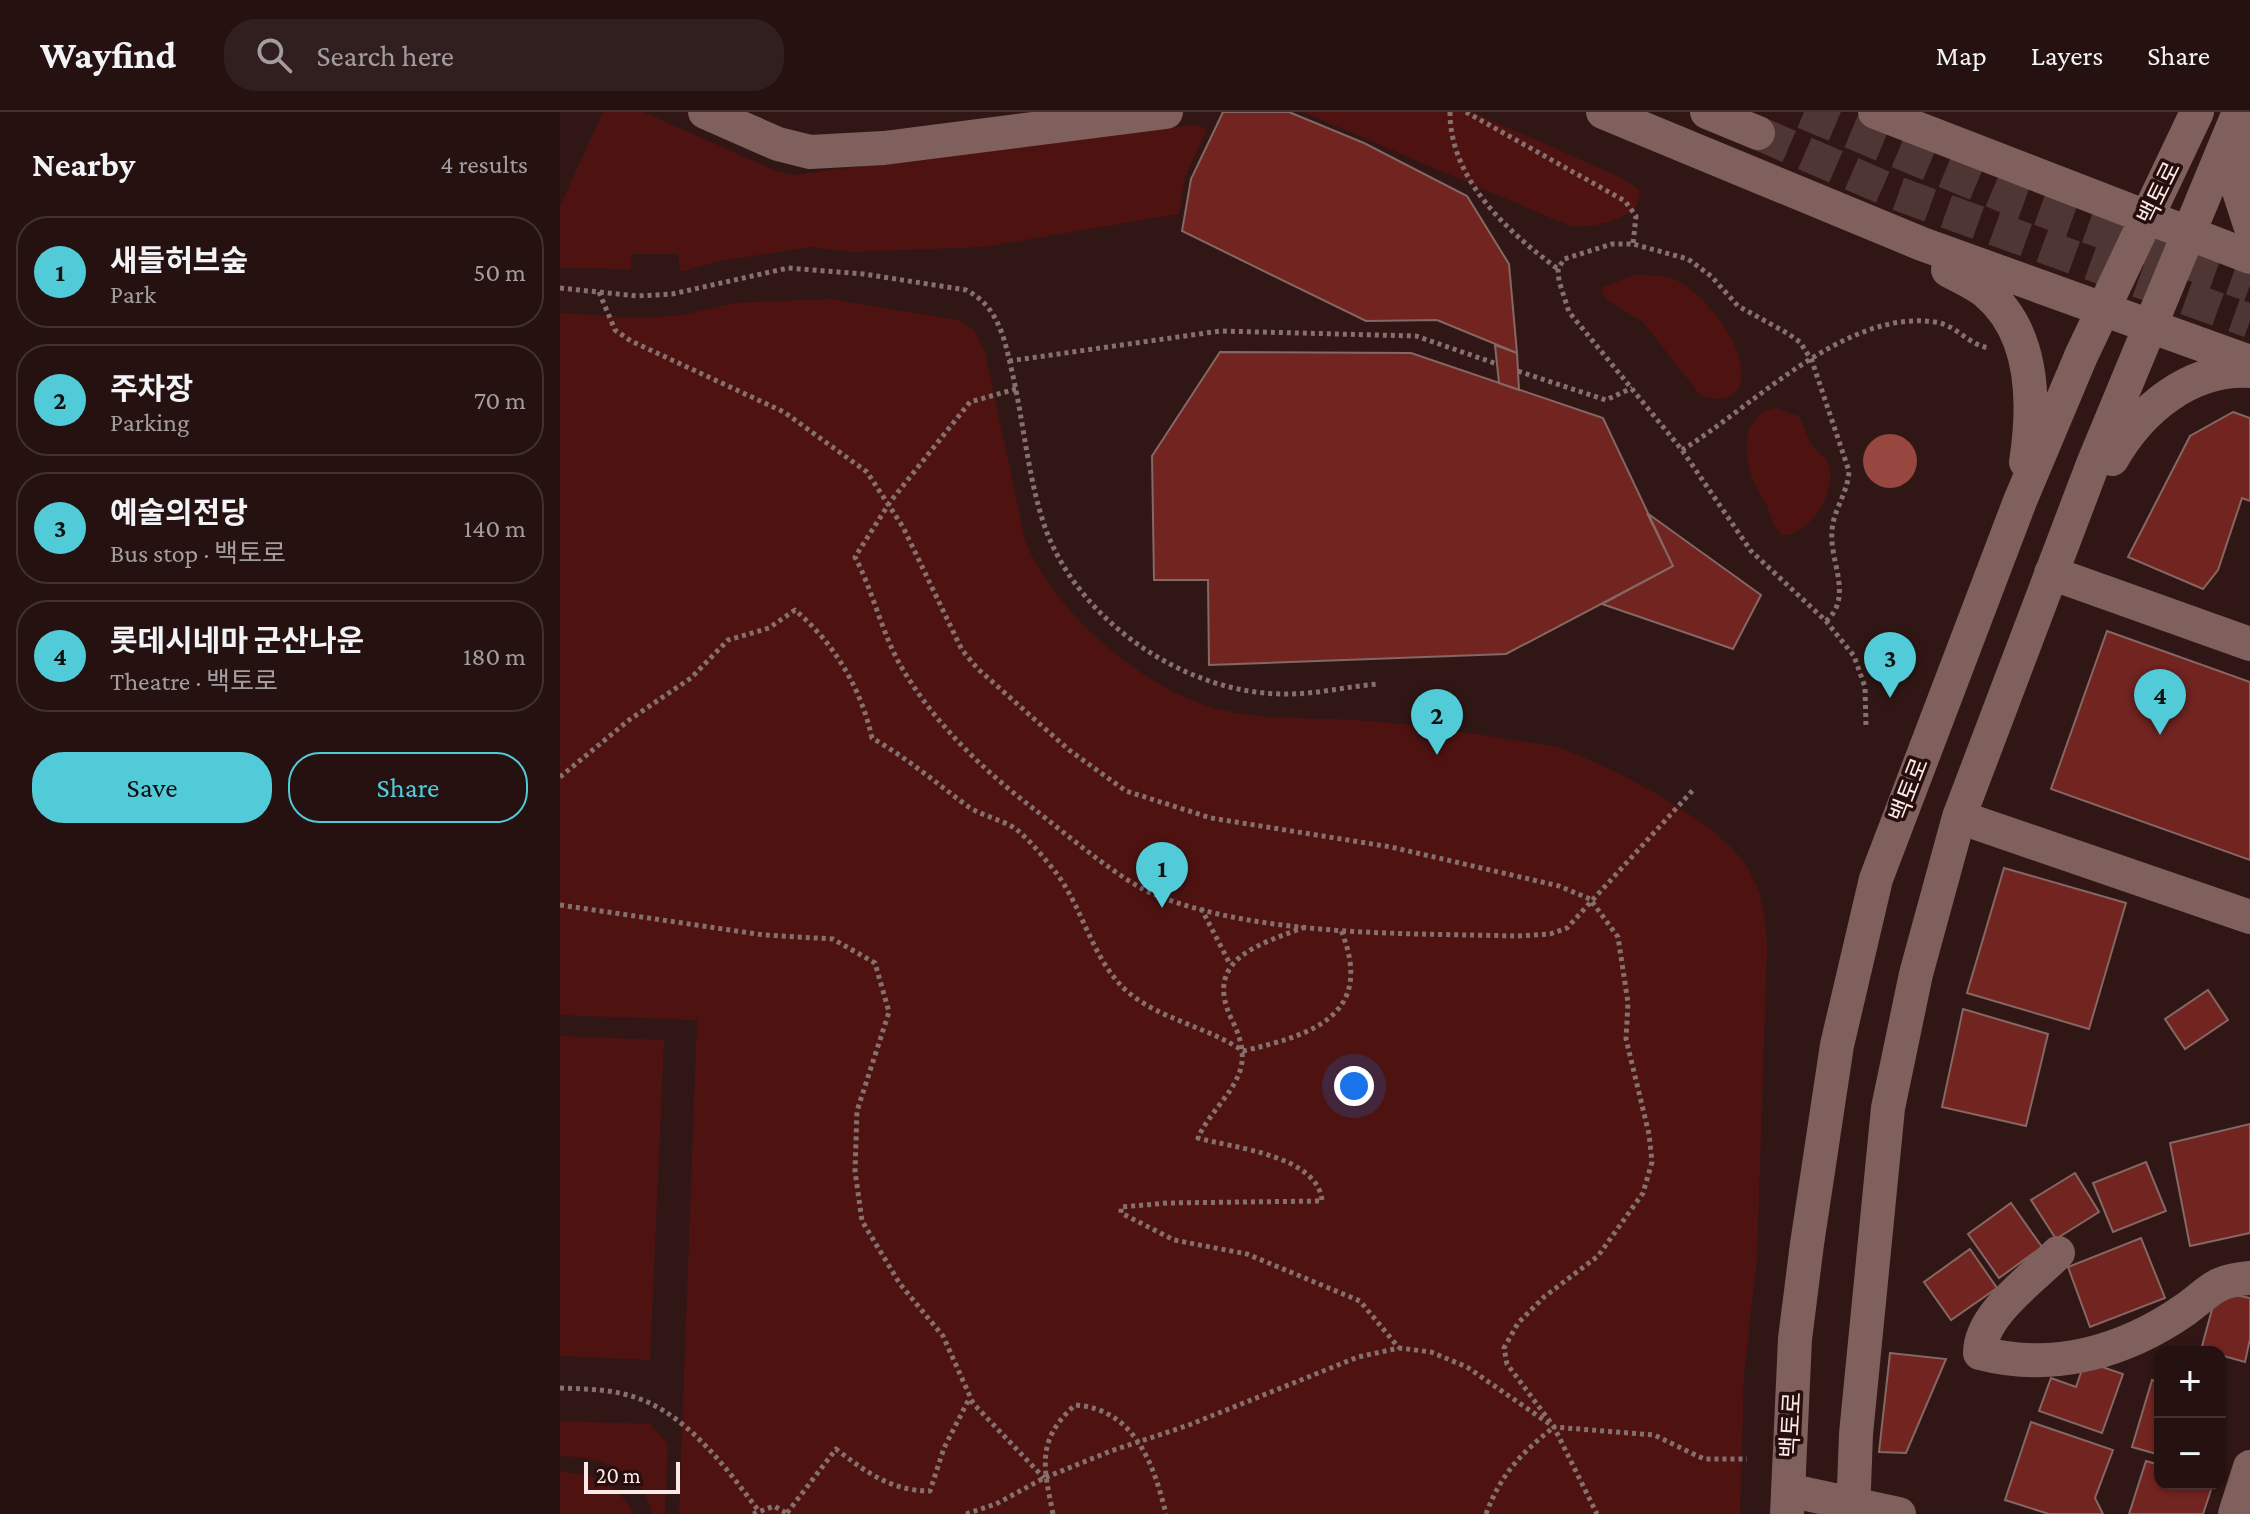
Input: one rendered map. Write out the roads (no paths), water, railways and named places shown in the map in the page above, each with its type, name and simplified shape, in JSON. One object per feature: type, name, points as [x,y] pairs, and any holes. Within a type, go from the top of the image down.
[{"type":"street","points":[[705,112],[794,150],[826,152],[1166,112]]},
{"type":"street","points":[[1603,112],[1831,208],[2102,311],[2250,362]]},
{"type":"street","points":[[1707,112],[1758,133]]},
{"type":"street","points":[[1875,112],[2250,257]]},
{"type":"street","name":"백토로","points":[[1788,1502],[1797,1326],[1837,1045],[1876,879],[1905,795],[2020,501],[2102,311],[2197,112]]},
{"type":"street","name":"백토로","points":[[1853,1508],[1875,1204],[1888,1108],[1916,974],[1959,817],[2057,560],[2239,112]]},
{"type":"street","points":[[2246,112],[2239,141],[2238,188],[2250,225]]},
{"type":"street","points":[[1831,208],[1985,291],[2018,332],[2028,365],[2030,403],[2028,449],[2020,501]]},
{"type":"street","points":[[2250,371],[2217,374],[2192,382],[2142,416],[2116,452],[2057,560],[2250,644]]},
{"type":"street","points":[[1959,817],[2250,917]]},
{"type":"street","points":[[2058,1253],[1999,1313],[1980,1338],[1980,1353],[2014,1360],[2095,1355],[2153,1328],[2223,1280],[2250,1278]]},
{"type":"street","points":[[2235,1514],[2250,1467]]},
{"type":"street","points":[[1788,1502],[1899,1514]]},
{"type":"tunnel","points":[[1804,112],[2010,198],[2250,285]]},
{"type":"tunnel","points":[[1758,133],[1896,193],[2250,321]]},
{"type":"place","name":"예술의전당","points":[[1890,698]]},
{"type":"place","name":"롯데시네마 군산나운","points":[[2160,735]]},
{"type":"place","name":"주차장","points":[[1437,755]]},
{"type":"place","name":"새들허브숲","points":[[1162,908]]}]
